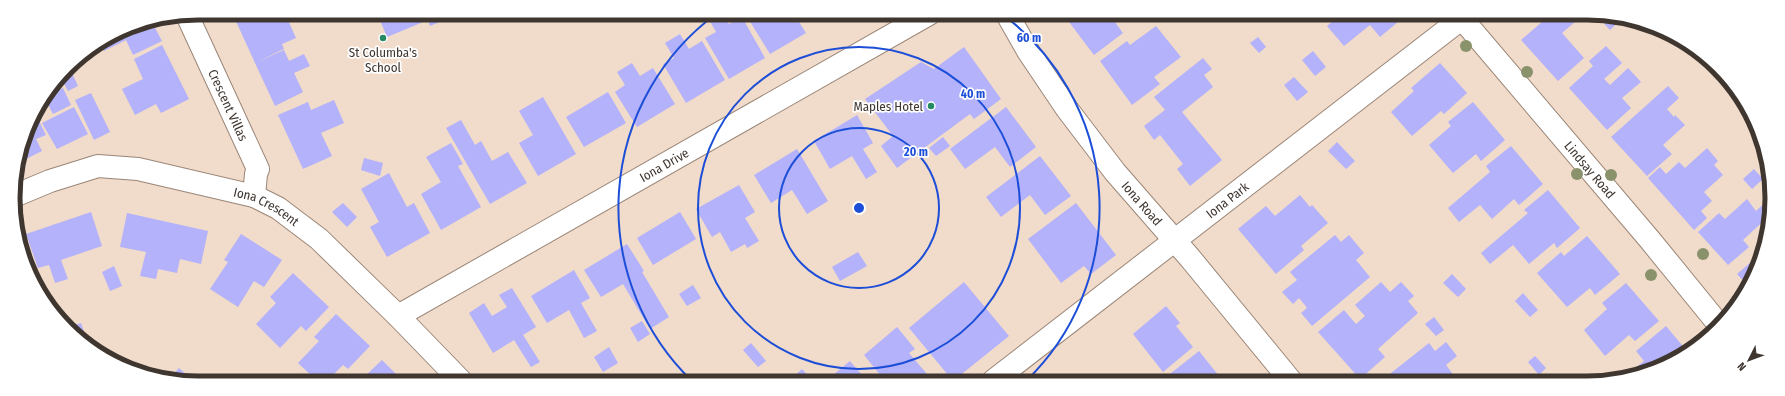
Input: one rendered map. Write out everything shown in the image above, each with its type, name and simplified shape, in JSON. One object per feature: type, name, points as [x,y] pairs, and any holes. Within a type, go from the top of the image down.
[{"type":"street","name":"Crescent Villas","points":[[189,20],[258,169],[256,174],[254,196]]},
{"type":"street","name":"Iona Drive","points":[[398,316],[918,20]]},
{"type":"street","name":"Iona Road","points":[[1010,20],[1028,50],[1068,109],[1116,172],[1175,240],[1288,376]]},
{"type":"street","name":"Iona Park","points":[[999,376],[1455,20]]},
{"type":"street","name":"Lindsay Road","points":[[1462,20],[1650,240],[1716,321]]},
{"type":"street","name":"Iona Crescent","points":[[20,194],[98,166],[138,169],[254,196],[278,208],[319,239],[398,316],[456,376]]},
{"type":"building","points":[[235,20],[288,20],[296,38],[282,44],[284,49],[255,63]]},
{"type":"building","points":[[380,20],[428,20],[387,37]]},
{"type":"building","points":[[428,20],[444,20],[430,26]]},
{"type":"building","points":[[709,20],[727,20],[729,24],[736,20],[744,20],[765,58],[729,79],[705,38],[716,32]]},
{"type":"building","points":[[749,20],[798,20],[806,33],[770,54]]},
{"type":"building","points":[[802,20],[809,20],[804,23]]},
{"type":"building","points":[[1068,20],[1113,20],[1123,33],[1094,55]]},
{"type":"building","points":[[1334,20],[1400,20],[1380,37],[1370,25],[1344,46],[1327,26]]},
{"type":"building","points":[[1544,20],[1577,20],[1562,33],[1584,58],[1558,81],[1521,40]]},
{"type":"building","points":[[1601,20],[1618,23],[1610,30]]},
{"type":"building","points":[[154,25],[162,41],[133,55],[126,40],[104,51],[102,48],[119,38]]},
{"type":"building","points":[[1156,26],[1181,57],[1154,77],[1160,84],[1132,105],[1100,61],[1127,41],[1130,45]]},
{"type":"building","points":[[680,34],[689,49],[702,41],[725,80],[686,103],[663,64],[674,58],[665,43]]},
{"type":"building","points":[[1258,37],[1266,47],[1259,53],[1250,43]]},
{"type":"building","points":[[162,45],[189,99],[161,113],[156,104],[135,115],[122,89],[143,79],[134,59]]},
{"type":"building","points":[[1606,46],[1622,63],[1604,79],[1610,85],[1628,68],[1641,82],[1622,98],[1631,108],[1607,130],[1569,88],[1593,66],[1589,61]]},
{"type":"building","name":"Maples Hotel","points":[[964,47],[1001,99],[974,119],[970,114],[897,168],[881,146],[893,136],[865,99],[921,62],[934,69]]},
{"type":"building","points":[[284,50],[289,61],[304,54],[310,66],[294,73],[303,92],[275,106],[255,63]]},
{"type":"building","points":[[1313,51],[1326,67],[1315,76],[1302,60]]},
{"type":"building","points":[[1203,58],[1212,69],[1204,75],[1213,87],[1182,112],[1222,160],[1190,186],[1177,169],[1183,164],[1160,135],[1154,140],[1144,126],[1165,110],[1154,97]]},
{"type":"building","points":[[632,63],[640,76],[653,68],[675,104],[637,127],[615,92],[625,85],[617,72]]},
{"type":"building","points":[[1440,63],[1467,93],[1444,114],[1441,111],[1412,136],[1391,112],[1414,91],[1411,88]]},
{"type":"building","points":[[72,73],[78,86],[68,91],[63,82]]},
{"type":"building","points":[[1294,77],[1308,92],[1297,101],[1284,85]]},
{"type":"building","points":[[1668,86],[1679,98],[1667,109],[1674,117],[1675,115],[1685,125],[1663,145],[1672,154],[1647,176],[1611,137]]},
{"type":"building","points":[[63,88],[71,105],[53,114],[47,103],[56,92]]},
{"type":"building","points":[[608,92],[626,123],[584,147],[566,117]]},
{"type":"building","points":[[91,93],[110,132],[94,140],[75,100]]},
{"type":"building","points":[[543,97],[576,154],[538,176],[519,143],[533,135],[519,111]]},
{"type":"building","points":[[334,100],[344,123],[321,133],[332,156],[303,169],[278,115],[308,102],[311,110]]},
{"type":"building","points":[[1473,102],[1505,140],[1481,161],[1476,154],[1453,173],[1429,145],[1451,126],[1448,122]]},
{"type":"building","points":[[74,107],[88,134],[57,149],[42,123]]},
{"type":"building","points":[[1006,107],[1036,147],[1010,167],[995,147],[965,169],[950,149]]},
{"type":"building","points":[[857,115],[873,143],[863,149],[877,172],[866,179],[852,156],[830,169],[814,141]]},
{"type":"building","points":[[38,119],[46,135],[36,139],[42,151],[24,160],[29,141]]},
{"type":"building","points":[[461,120],[475,145],[481,141],[492,161],[508,152],[527,183],[490,204],[446,128]]},
{"type":"building","points":[[943,137],[950,146],[936,156],[929,148]]},
{"type":"building","points":[[1337,142],[1355,161],[1346,169],[1328,151]]},
{"type":"building","points":[[451,143],[463,164],[458,166],[481,207],[441,230],[421,194],[441,182],[426,157]]},
{"type":"building","points":[[1511,146],[1543,184],[1519,205],[1514,199],[1492,219],[1480,205],[1459,222],[1448,208],[1490,172],[1486,166]]},
{"type":"building","points":[[1707,148],[1718,161],[1714,165],[1723,175],[1704,192],[1712,201],[1701,211],[1707,218],[1694,230],[1648,178],[1660,167],[1666,174],[1679,162],[1685,168]]},
{"type":"building","points":[[797,149],[828,201],[807,214],[792,190],[771,203],[754,175]]},
{"type":"building","points":[[1040,156],[1071,196],[1045,215],[1030,195],[1001,217],[986,197]]},
{"type":"building","points":[[364,158],[383,163],[380,176],[361,170]]},
{"type":"building","points":[[1754,169],[1763,179],[1752,189],[1743,179]]},
{"type":"building","points":[[389,173],[407,207],[414,203],[430,233],[387,257],[370,227],[379,222],[361,189]]},
{"type":"building","points":[[739,185],[755,212],[745,218],[759,241],[747,248],[745,244],[731,252],[720,232],[712,237],[696,209]]},
{"type":"building","points":[[1548,190],[1580,228],[1557,248],[1554,243],[1529,264],[1513,245],[1490,264],[1481,253],[1528,213],[1524,210]]},
{"type":"building","points":[[1300,195],[1310,207],[1312,205],[1328,223],[1301,246],[1304,250],[1276,274],[1238,229],[1266,206],[1275,216]]},
{"type":"building","points":[[1747,199],[1756,211],[1765,203],[1763,222],[1743,240],[1749,247],[1728,265],[1698,232],[1719,213],[1725,219]]},
{"type":"building","points":[[343,203],[357,217],[347,227],[332,212]]},
{"type":"building","points":[[1076,203],[1116,255],[1091,274],[1084,266],[1061,283],[1028,239]]},
{"type":"building","points":[[91,212],[102,246],[61,260],[68,279],[55,283],[49,265],[38,268],[26,234]]},
{"type":"building","points":[[680,212],[696,239],[653,265],[637,238]]},
{"type":"building","points":[[127,213],[208,231],[201,264],[180,259],[177,273],[158,269],[156,279],[140,276],[146,252],[120,247]]},
{"type":"building","points":[[241,234],[282,260],[264,287],[254,281],[238,307],[210,289],[228,262],[224,260]]},
{"type":"building","points":[[1335,235],[1341,242],[1349,235],[1364,253],[1356,260],[1370,277],[1312,326],[1301,313],[1307,308],[1299,298],[1293,304],[1282,292],[1297,280],[1290,272]]},
{"type":"building","points":[[1587,236],[1620,274],[1595,295],[1590,288],[1567,307],[1537,273],[1561,252],[1564,256]]},
{"type":"building","points":[[627,244],[644,271],[642,272],[669,317],[650,329],[623,284],[601,297],[584,270]]},
{"type":"building","points":[[858,252],[867,266],[840,281],[832,267]]},
{"type":"building","points":[[1754,259],[1744,282],[1737,274]]},
{"type":"building","points":[[114,266],[122,286],[110,291],[102,272]]},
{"type":"building","points":[[574,270],[590,298],[581,303],[597,331],[584,338],[569,310],[547,323],[531,296]]},
{"type":"building","points":[[293,273],[329,307],[306,331],[301,326],[280,348],[256,324],[276,303],[270,297]]},
{"type":"building","points":[[1452,274],[1466,289],[1458,297],[1443,283]]},
{"type":"building","points":[[964,282],[1009,336],[959,376],[949,376],[909,328]]},
{"type":"building","points":[[1381,282],[1390,292],[1401,282],[1414,296],[1408,301],[1418,313],[1378,349],[1385,357],[1363,376],[1357,376],[1318,332],[1344,310],[1356,324],[1365,316],[1355,305]]},
{"type":"building","points":[[1626,283],[1659,321],[1635,341],[1629,335],[1605,356],[1584,330],[1607,309],[1602,303]]},
{"type":"building","points":[[693,285],[701,298],[687,306],[679,294]]},
{"type":"building","points":[[512,288],[536,327],[523,335],[540,362],[531,367],[514,340],[493,353],[469,313],[484,303],[492,316],[507,307],[499,295]]},
{"type":"building","points":[[1523,293],[1538,310],[1530,317],[1515,301]]},
{"type":"building","points":[[1166,306],[1180,323],[1176,326],[1193,347],[1163,372],[1133,334]]},
{"type":"building","points":[[336,314],[370,346],[348,369],[343,365],[332,376],[312,376],[298,363],[319,341],[314,337]]},
{"type":"building","points":[[1434,317],[1444,330],[1436,336],[1425,324]]},
{"type":"building","points":[[642,321],[650,334],[638,342],[630,328]]},
{"type":"building","points":[[81,323],[85,335],[81,332],[74,326]]},
{"type":"building","points":[[1666,326],[1684,347],[1666,358],[1633,370],[1644,361],[1636,351]]},
{"type":"building","points":[[897,327],[915,349],[909,353],[929,376],[881,376],[864,355]]},
{"type":"building","points":[[1446,342],[1457,356],[1446,365],[1454,376],[1387,376],[1429,343],[1435,351]]},
{"type":"building","points":[[751,343],[766,361],[758,367],[743,350]]},
{"type":"building","points":[[609,347],[618,363],[603,372],[594,357]]},
{"type":"building","points":[[1199,351],[1219,376],[1167,376]]},
{"type":"building","points":[[1535,356],[1546,368],[1539,375],[1528,362]]},
{"type":"building","points":[[382,360],[398,376],[365,376]]},
{"type":"building","points":[[850,361],[863,376],[834,376],[833,375]]},
{"type":"building","points":[[179,368],[188,376],[186,376],[174,374]]},
{"type":"building","points":[[802,369],[808,376],[794,376]]},
{"type":"place","name":"St Columba's School","points":[[383,38]]},
{"type":"place","name":"Maples Hotel","points":[[931,106]]}]
